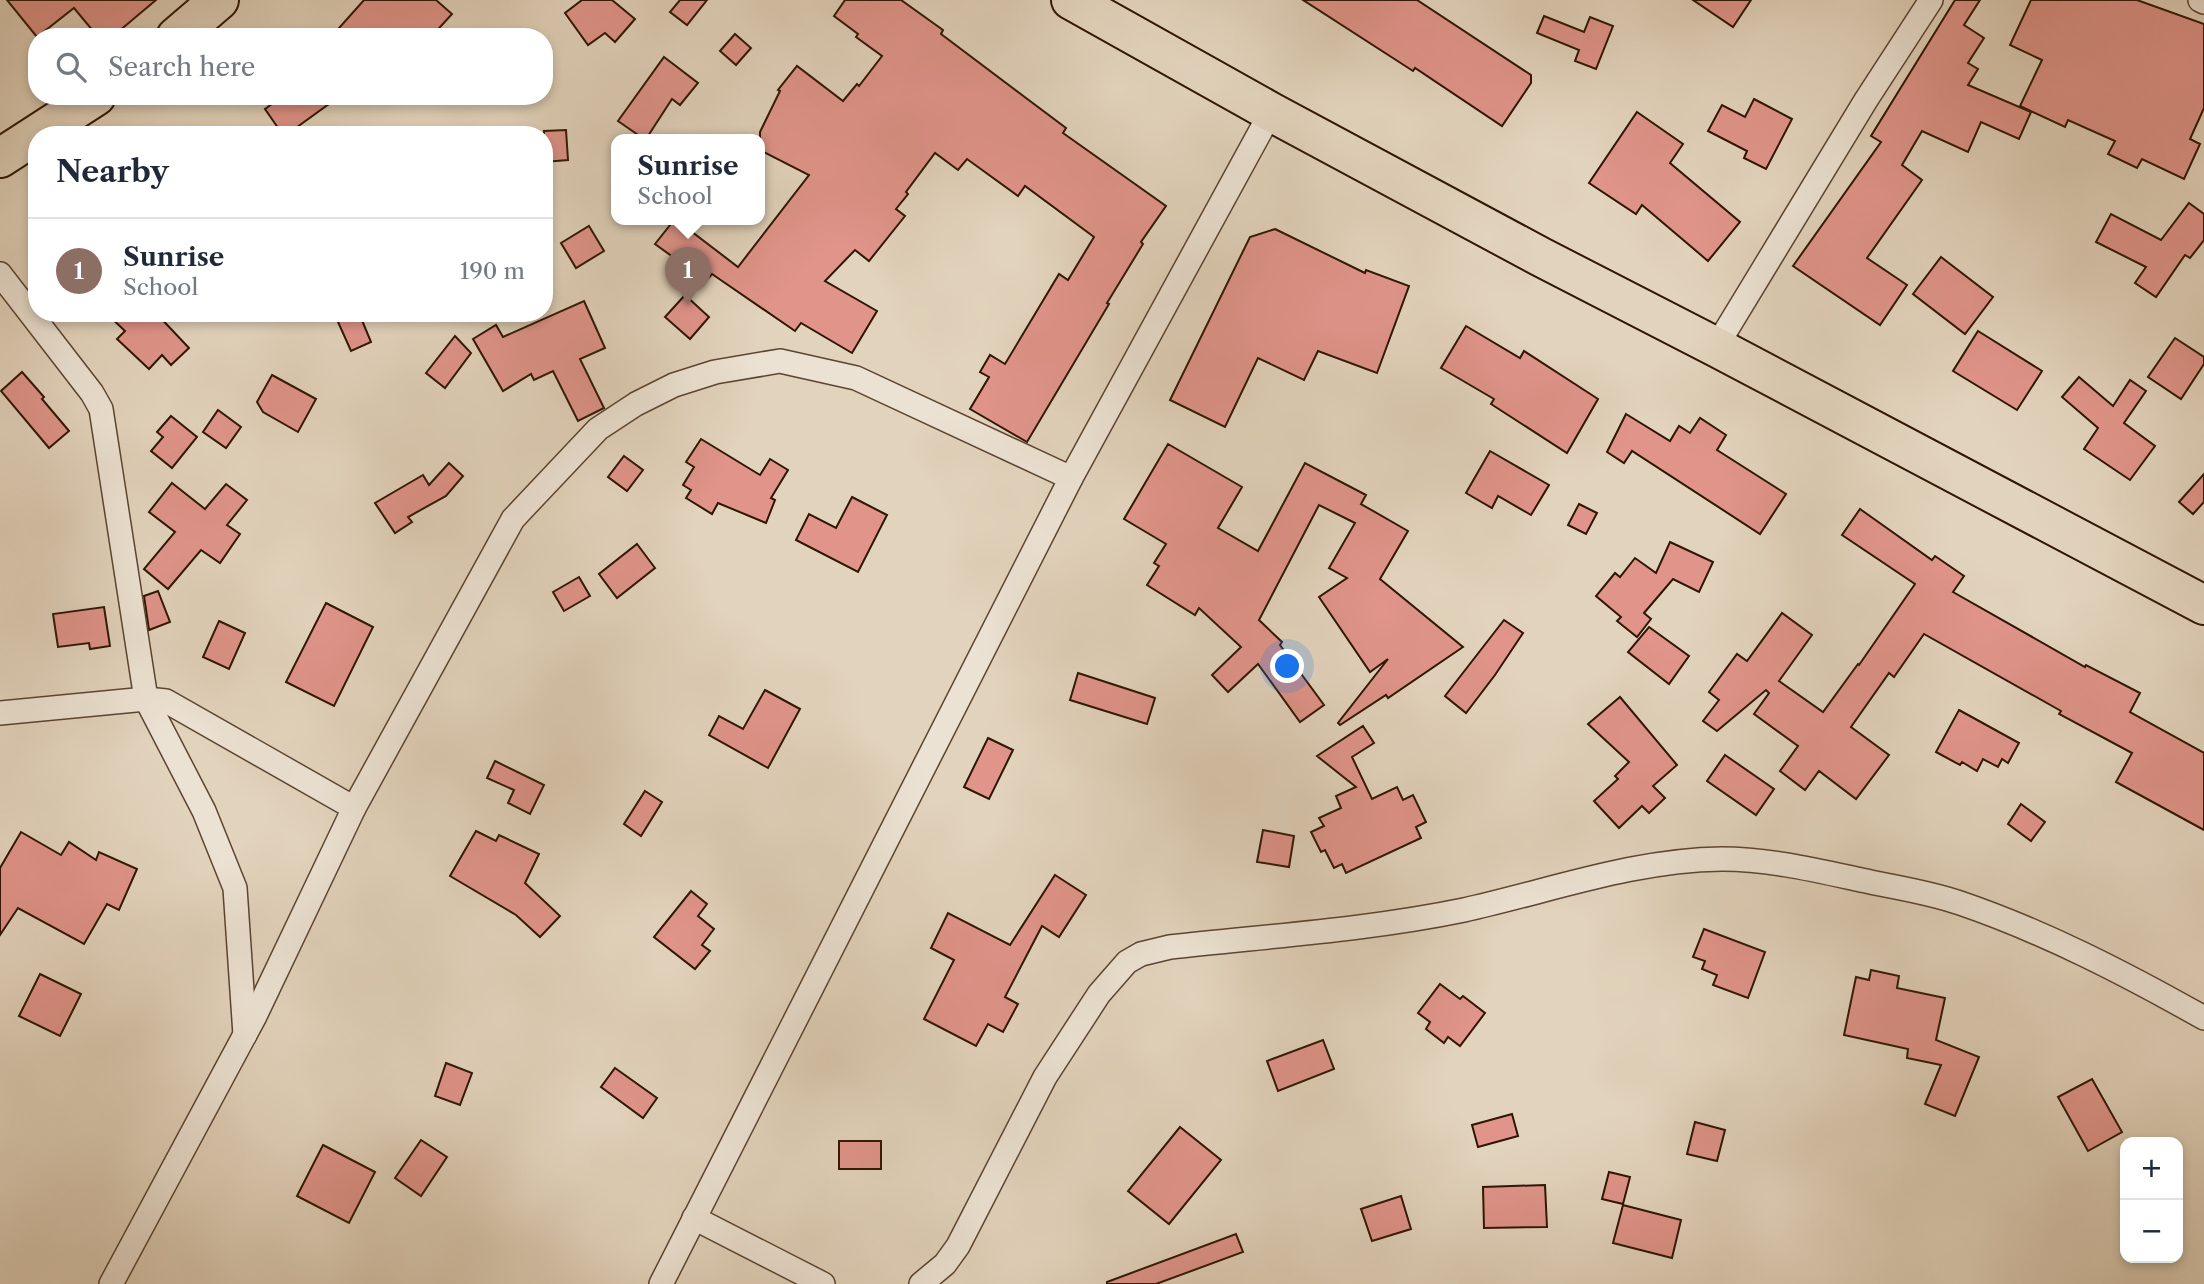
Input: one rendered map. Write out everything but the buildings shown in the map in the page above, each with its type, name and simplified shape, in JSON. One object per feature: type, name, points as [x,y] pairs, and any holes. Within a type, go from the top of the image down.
[{"type":"highway","points":[[186,28],[219,0]]},
{"type":"highway","points":[[1071,0],[1270,112],[1541,257],[2204,605]]},
{"type":"highway","points":[[50,126],[82,105]]},
{"type":"highway","points":[[0,158],[28,140]]},
{"type":"street","points":[[1716,347],[1866,100],[1931,0]]},
{"type":"street","points":[[661,1284],[1071,478],[1270,112]]},
{"type":"street","points":[[0,274],[28,310]]},
{"type":"street","points":[[37,322],[92,393],[101,409],[146,699],[204,811],[235,888],[244,1035]]},
{"type":"street","points":[[111,1284],[244,1035],[354,808],[513,519],[598,429],[636,404],[674,385],[715,372],[780,361],[856,378],[1071,478]]},
{"type":"street","points":[[0,713],[146,699],[166,701],[354,808]]},
{"type":"street","points":[[921,1284],[945,1264],[958,1246],[1045,1077],[1099,994],[1127,962],[1141,954],[1170,947],[1395,922],[1464,910],[1589,878],[1663,863],[1725,859],[1805,867],[1959,902],[2074,949],[2204,1018]]},
{"type":"street","points":[[694,1218],[823,1284]]},
{"type":"place","name":"Sunrise","points":[[688,305]]}]
